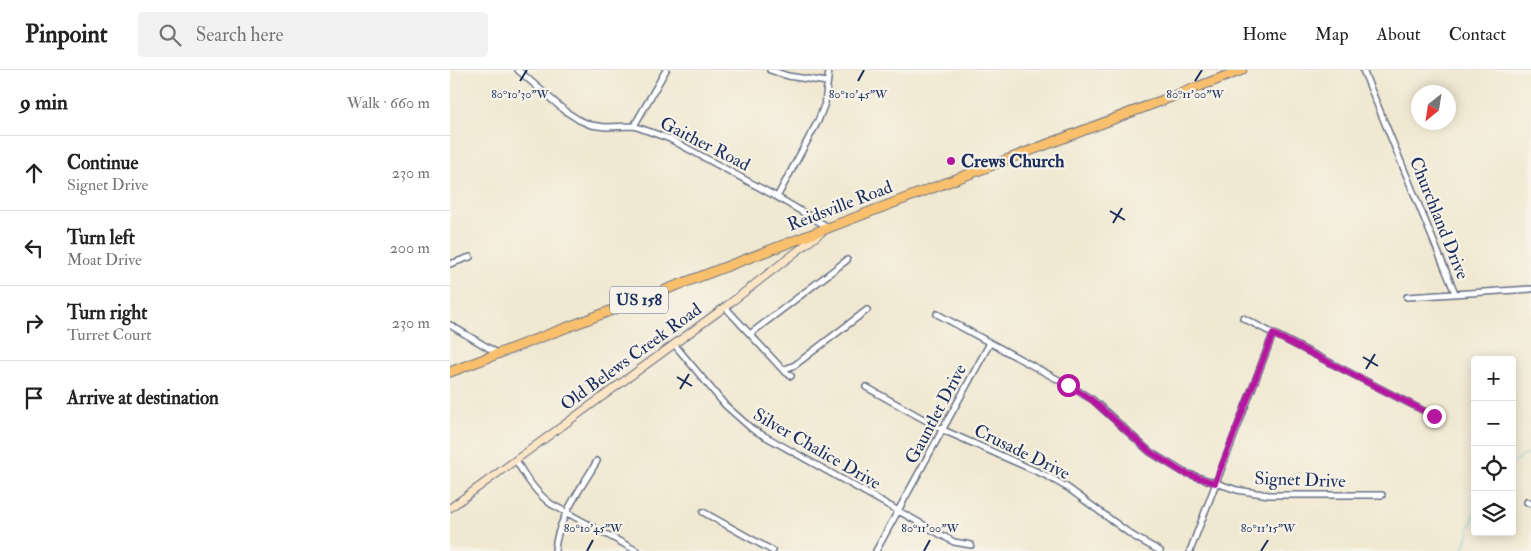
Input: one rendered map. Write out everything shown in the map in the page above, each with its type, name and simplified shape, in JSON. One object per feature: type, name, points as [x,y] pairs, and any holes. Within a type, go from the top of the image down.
[{"type":"highway","name":"Reidsville Road","points":[[450,372],[829,228],[1222,73],[1242,70]]},
{"type":"street","name":"Gaither Road","points":[[518,70],[565,111],[579,120],[591,125],[605,127],[634,126],[670,139],[777,197],[829,228]]},
{"type":"street","points":[[634,126],[666,70]]},
{"type":"street","points":[[770,70],[788,76],[827,82]]},
{"type":"street","points":[[777,197],[818,121],[825,103],[829,70]]},
{"type":"street","name":"Churchland Drive","points":[[1363,70],[1455,293]]},
{"type":"street","name":"Old Belews Creek Road","points":[[450,508],[725,307],[829,228]]},
{"type":"street","points":[[450,264],[470,257]]},
{"type":"street","points":[[750,334],[847,260]]},
{"type":"street","points":[[1407,298],[1455,293],[1531,289]]},
{"type":"street","points":[[725,307],[783,370],[791,376]]},
{"type":"street","points":[[783,370],[795,365],[867,310]]},
{"type":"street","name":"Signet Drive","points":[[937,314],[1092,400],[1150,452],[1182,472],[1236,490],[1269,495],[1382,495]]},
{"type":"street","points":[[1243,318],[1434,416]]},
{"type":"street","points":[[450,326],[498,354]]},
{"type":"street","points":[[1190,551],[1273,334]]},
{"type":"street","name":"Gauntlet Drive","points":[[876,551],[990,343]]},
{"type":"street","name":"Silver Chalice Drive","points":[[674,344],[725,405],[752,430],[954,542],[971,545]]},
{"type":"street","name":"Crusade Drive","points":[[866,387],[943,430],[1047,476],[1068,488],[1133,536],[1160,551]]},
{"type":"street","points":[[516,460],[534,489],[551,504],[637,551]]},
{"type":"street","points":[[555,551],[558,532],[597,462]]},
{"type":"street","points":[[703,512],[774,551]]},
{"type":"waterway","points":[[1516,460],[1531,453]]},
{"type":"waterway","points":[[1463,551],[1471,524]]},
{"type":"place","name":"Crews Church","points":[[951,161]]},
{"type":"route","points":[[1068,385],[1092,400],[1150,452],[1182,472],[1215,483],[1273,334],[1434,416]]}]
